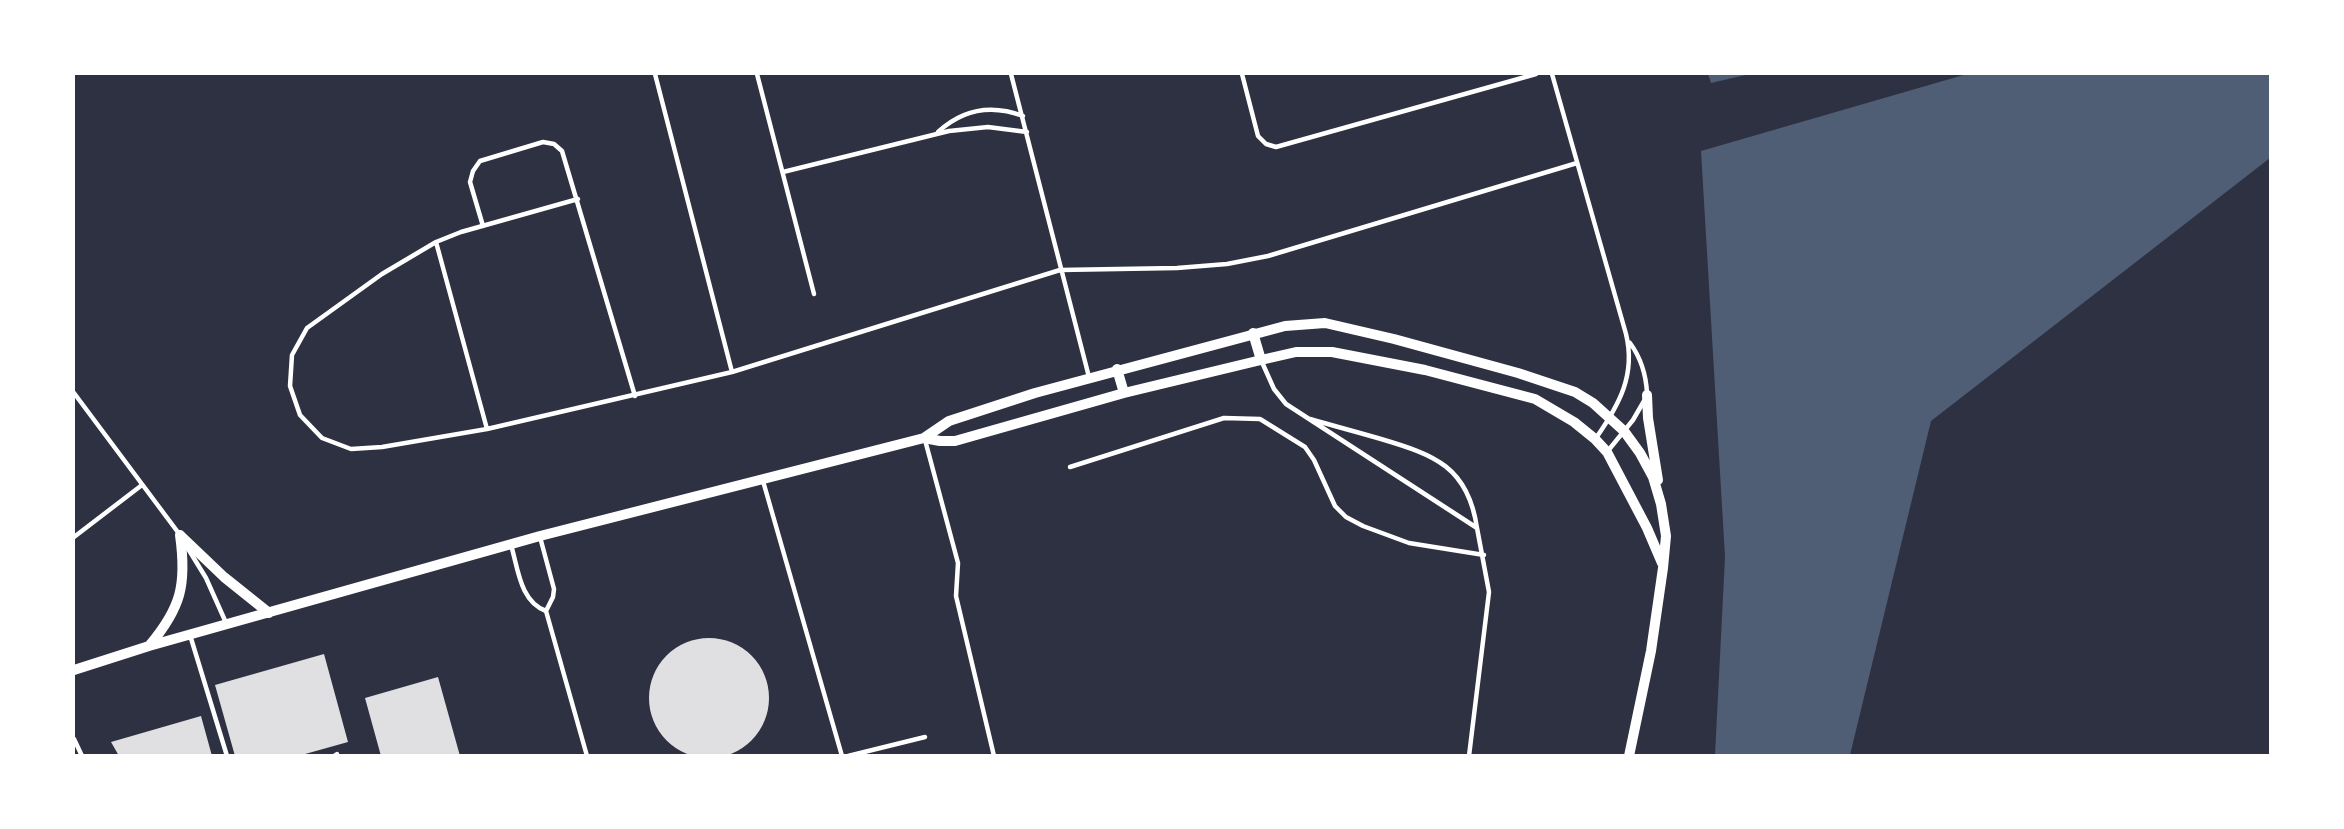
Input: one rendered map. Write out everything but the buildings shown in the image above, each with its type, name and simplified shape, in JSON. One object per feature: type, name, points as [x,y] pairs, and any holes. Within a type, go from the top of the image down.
[{"type":"street","points":[[74,670],[148,646],[540,537],[924,438],[949,421],[1089,377],[1285,326],[1325,323],[1394,339],[1518,373],[1575,392],[1610,417],[1624,431],[1640,453],[1653,477],[1661,504]]},
{"type":"street","points":[[1253,333],[1260,360]]},
{"type":"street","points":[[924,438],[955,441],[1124,393],[1260,360],[1296,352],[1332,352],[1425,370],[1535,399],[1574,422],[1607,452],[1647,528],[1663,568]]},
{"type":"street","points":[[1117,369],[1124,393]]},
{"type":"street","points":[[1629,756],[1651,651],[1666,536],[1648,418],[1647,394]]},
{"type":"street","points":[[180,535],[224,577],[269,613]]},
{"type":"street","points":[[148,646],[168,623],[180,595],[184,565],[180,535]]},
{"type":"lane","points":[[655,74],[732,372]]},
{"type":"lane","points":[[757,74],[814,294]]},
{"type":"lane","points":[[1011,74],[1089,377]]},
{"type":"lane","points":[[1242,74],[1258,136],[1266,144],[1276,147],[1536,74]]},
{"type":"lane","points":[[1552,74],[1628,340],[1630,354],[1623,394],[1595,439]]},
{"type":"lane","points":[[936,134],[957,117],[970,112],[997,109],[1023,116]]},
{"type":"lane","points":[[783,172],[962,129],[988,127],[1027,132]]},
{"type":"lane","points":[[483,226],[470,182],[473,171],[480,161],[543,142],[554,144],[562,151],[635,396]]},
{"type":"lane","points":[[578,199],[435,242],[382,274],[307,328],[292,355],[290,386],[300,416],[322,438],[351,449],[382,447],[487,429],[732,372],[1060,270],[1177,268],[1227,264],[1279,252],[1577,163]]},
{"type":"lane","points":[[435,242],[487,429]]},
{"type":"lane","points":[[1607,452],[1633,420],[1647,394],[1641,360],[1628,340]]},
{"type":"lane","points":[[1260,360],[1274,389],[1286,404],[1477,528]]},
{"type":"lane","points":[[74,393],[180,535],[206,578],[226,625]]},
{"type":"lane","points":[[1304,417],[1426,453],[1452,471],[1465,487],[1474,506],[1489,592],[1469,756]]},
{"type":"lane","points":[[1070,467],[1224,418],[1260,419],[1305,447],[1314,460],[1335,506],[1346,517],[1363,526],[1409,543],[1484,555]]},
{"type":"lane","points":[[924,438],[958,563],[956,596],[994,756]]},
{"type":"lane","points":[[762,478],[842,756]]},
{"type":"lane","points":[[74,537],[142,485]]},
{"type":"lane","points":[[540,537],[554,589],[554,597],[546,610],[587,756]]},
{"type":"lane","points":[[511,545],[527,598],[532,604],[546,610]]},
{"type":"lane","points":[[190,635],[226,756]]},
{"type":"lane","points":[[848,756],[925,737]]},
{"type":"lane","points":[[74,739],[82,756]]},
{"type":"water","points":[[1708,74],[1750,74],[1711,83]]},
{"type":"water","points":[[1967,74],[2270,74],[2270,158],[1931,421],[1850,755],[1715,755],[1725,557],[1701,151]]}]
